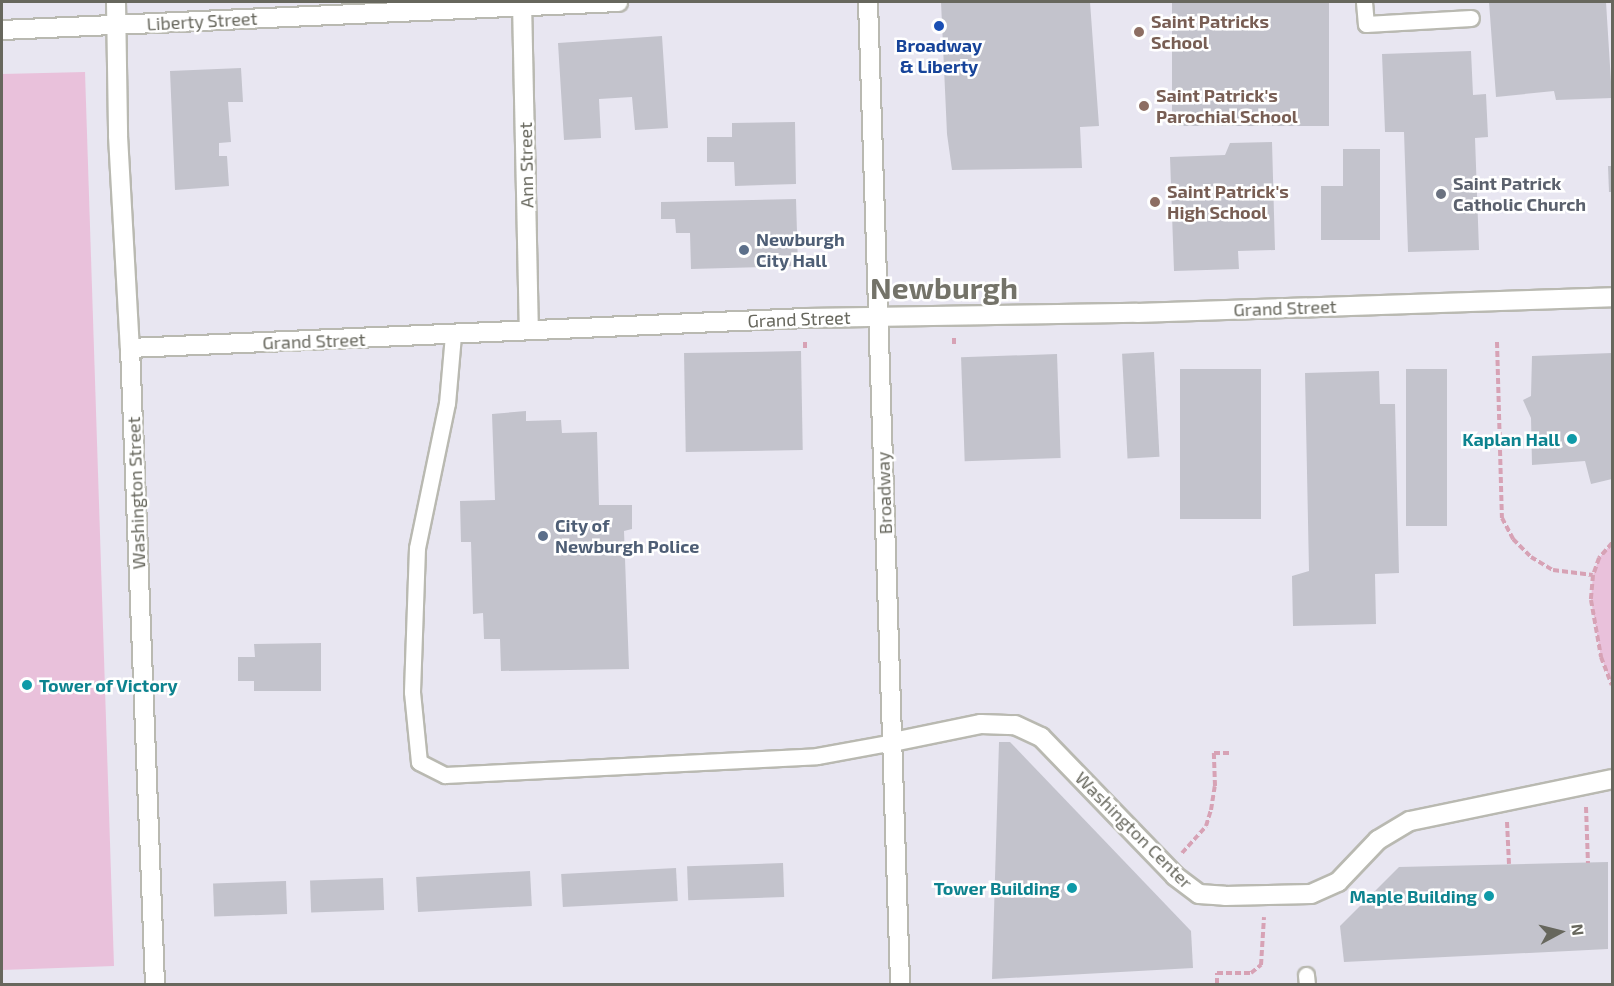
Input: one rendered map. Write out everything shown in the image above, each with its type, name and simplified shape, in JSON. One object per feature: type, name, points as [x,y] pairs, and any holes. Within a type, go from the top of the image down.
[{"type":"street","name":"Washington Street","points":[[116,2],[118,136],[130,348],[155,984]]},
{"type":"street","name":"Liberty Street","points":[[2,30],[523,3],[618,2]]},
{"type":"street","name":"Broadway","points":[[868,2],[900,984]]},
{"type":"street","name":"Ann Street","points":[[523,3],[529,329]]},
{"type":"street","name":"Grand Street","points":[[130,348],[453,335],[529,329],[877,316],[1149,312],[1612,297]]},
{"type":"street","name":"Washington Center","points":[[893,742],[981,724],[1016,725],[1041,737],[1168,868],[1199,894],[1311,894],[1338,882],[1378,840],[1410,821],[1612,779]]},
{"type":"lane","points":[[1364,2],[1366,24],[1471,18]]},
{"type":"lane","points":[[453,335],[447,403],[417,548],[412,692],[419,762],[437,773],[456,774],[817,756],[893,742]]},
{"type":"path","points":[[1497,342],[1502,518],[1513,539],[1553,570],[1593,575]]},
{"type":"path","points":[[1612,543],[1599,558],[1593,575],[1591,600],[1594,628],[1601,657],[1612,685]]},
{"type":"path","points":[[1168,868],[1206,826],[1215,786],[1214,753],[1232,753]]},
{"type":"path","points":[[1586,783],[1588,863]]},
{"type":"path","points":[[1506,800],[1509,864]]},
{"type":"path","points":[[1217,984],[1217,973],[1251,973],[1262,965],[1264,895]]},
{"type":"shaded area","points":[[85,72],[114,966],[2,970],[2,74]]},
{"type":"shaded area","points":[[1612,543],[1612,685],[1601,657],[1591,600],[1593,575],[1599,558]]},
{"type":"building","points":[[941,2],[1090,2],[1099,126],[1080,127],[1082,168],[952,170],[947,134]]},
{"type":"building","points":[[1172,2],[1329,2],[1329,126],[1172,126]]},
{"type":"building","points":[[1489,2],[1606,2],[1612,98],[1556,100],[1554,91],[1496,97]]},
{"type":"building","points":[[662,36],[668,128],[635,130],[632,97],[599,99],[601,138],[564,140],[558,43]]},
{"type":"building","name":"Saint Patrick Catholic Church","points":[[1471,51],[1473,95],[1486,94],[1488,137],[1475,138],[1479,250],[1408,252],[1404,132],[1385,132],[1382,54]]},
{"type":"building","points":[[241,68],[243,102],[228,102],[231,142],[219,143],[219,156],[227,156],[229,186],[175,190],[170,71]]},
{"type":"building","points":[[795,122],[796,184],[735,186],[734,162],[707,162],[707,137],[732,137],[732,123]]},
{"type":"building","points":[[1272,142],[1275,250],[1238,251],[1239,269],[1174,271],[1170,157],[1225,155],[1230,143]]},
{"type":"building","points":[[1343,149],[1380,149],[1380,240],[1321,240],[1321,186],[1343,186]]},
{"type":"building","points":[[1608,166],[1612,166],[1612,192],[1609,192]]},
{"type":"building","name":"Newburgh City Hall","points":[[796,199],[798,266],[691,269],[690,233],[676,233],[675,219],[661,219],[661,202]]},
{"type":"building","points":[[801,351],[803,450],[686,452],[684,353]]},
{"type":"building","points":[[1154,352],[1159,457],[1128,459],[1122,354]]},
{"type":"building","name":"Kaplan Hall","points":[[1612,353],[1612,479],[1591,484],[1585,461],[1532,465],[1531,418],[1523,400],[1531,396],[1532,356]]},
{"type":"building","points":[[1057,354],[1061,458],[965,461],[961,357]]},
{"type":"building","points":[[1180,369],[1261,369],[1261,519],[1180,519]]},
{"type":"building","points":[[1406,369],[1447,369],[1447,526],[1406,526]]},
{"type":"building","points":[[1379,371],[1380,404],[1395,404],[1399,573],[1375,574],[1376,624],[1293,626],[1292,576],[1309,571],[1305,373]]},
{"type":"building","name":"City of Newburgh Police","points":[[526,411],[526,421],[561,420],[562,433],[597,432],[599,505],[632,505],[632,529],[624,531],[629,669],[501,671],[500,639],[484,639],[483,613],[473,614],[471,542],[461,542],[460,501],[495,500],[492,414]]},
{"type":"building","points":[[321,643],[321,691],[254,691],[254,681],[238,681],[238,657],[255,657],[254,644]]},
{"type":"building","name":"Tower Building","points":[[999,742],[1010,742],[1191,931],[1193,968],[992,979]]},
{"type":"building","name":"Maple Building","points":[[1608,862],[1608,949],[1344,962],[1340,926],[1399,867]]},
{"type":"building","points":[[783,863],[784,897],[688,900],[687,866]]},
{"type":"building","points":[[676,868],[678,901],[563,907],[561,874]]},
{"type":"building","points":[[530,871],[532,906],[418,912],[416,877]]},
{"type":"building","points":[[383,878],[384,910],[311,913],[310,881]]},
{"type":"building","points":[[286,881],[287,914],[214,917],[213,884]]},
{"type":"place","name":"Broadway & Liberty","points":[[939,26]]},
{"type":"place","name":"Saint Patricks School","points":[[1139,32]]},
{"type":"place","name":"Saint Patrick's Parochial School","points":[[1144,106]]},
{"type":"place","name":"Saint Patrick Catholic Church","points":[[1441,194]]},
{"type":"place","name":"Saint Patrick's High School","points":[[1155,202]]},
{"type":"place","name":"Newburgh City Hall","points":[[744,250]]},
{"type":"place","name":"Kaplan Hall","points":[[1572,439]]},
{"type":"place","name":"City of Newburgh Police","points":[[543,536]]},
{"type":"place","name":"Tower of Victory","points":[[27,685]]},
{"type":"place","name":"Tower Building","points":[[1072,888]]},
{"type":"place","name":"Maple Building","points":[[1489,896]]},
{"type":"district","name":"Newburgh","points":[[944,287]]}]
